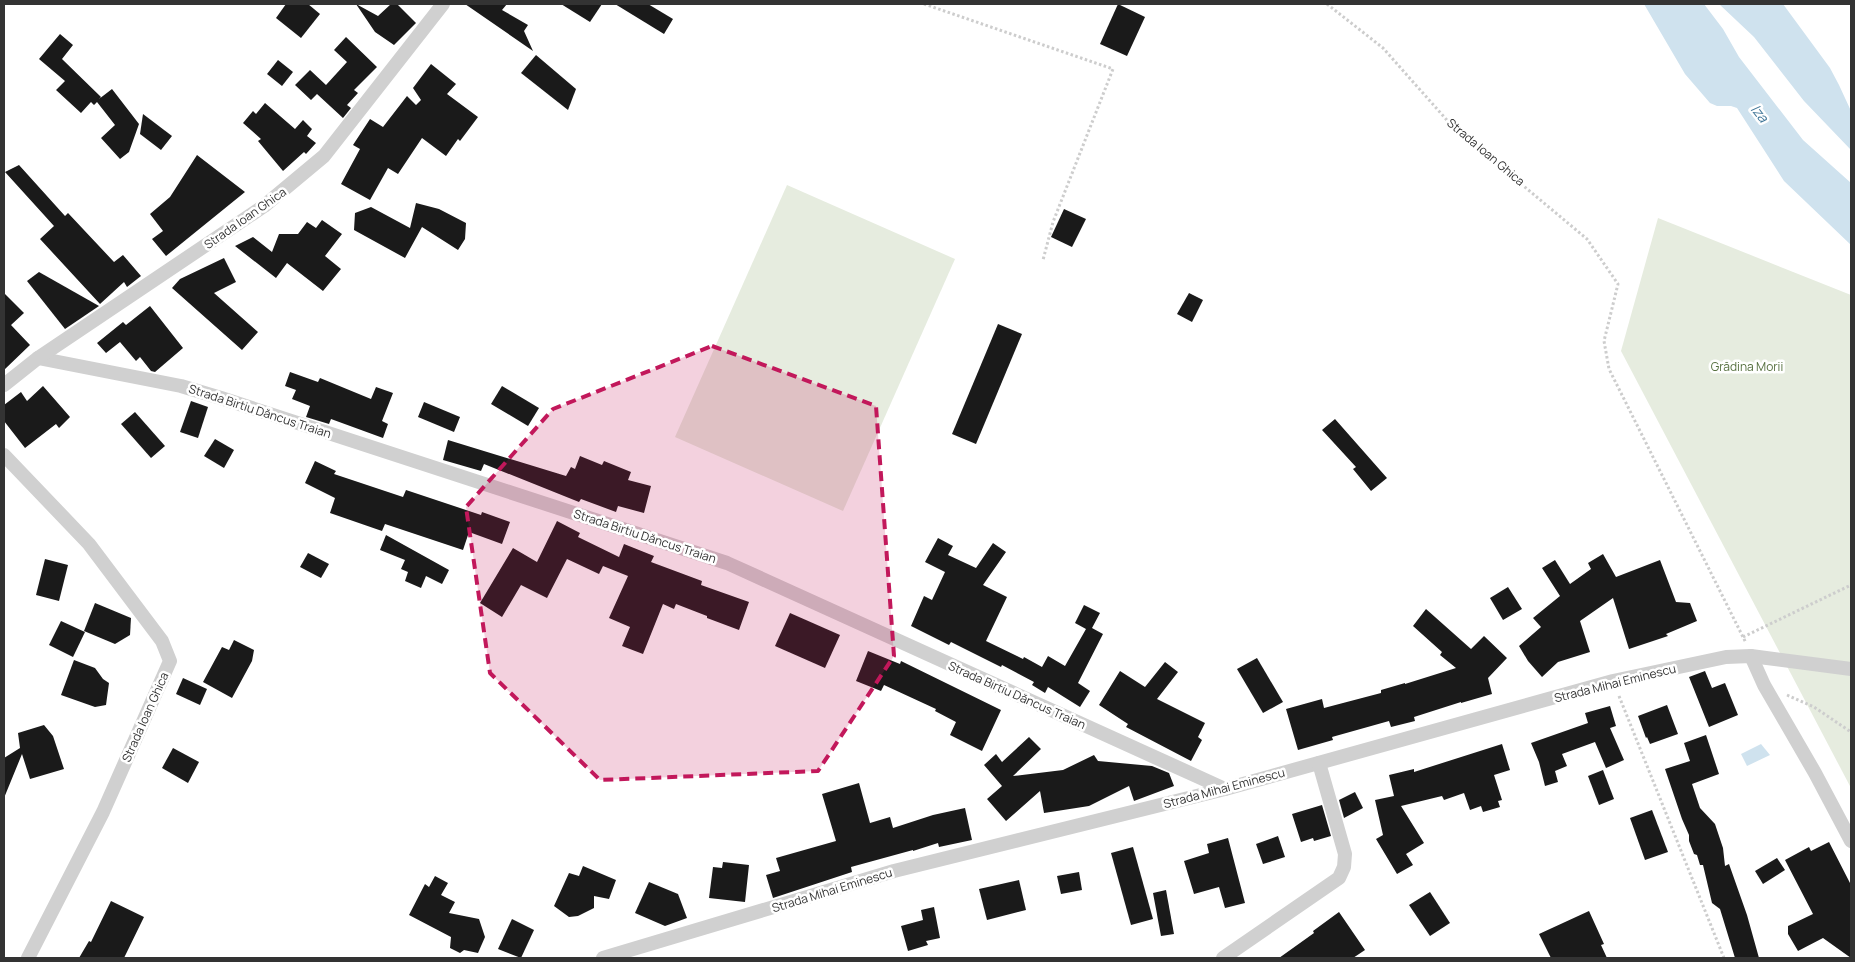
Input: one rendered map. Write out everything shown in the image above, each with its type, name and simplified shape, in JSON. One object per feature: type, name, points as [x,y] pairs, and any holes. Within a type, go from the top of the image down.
[{"type":"street","name":"Strada Ioan Ghica","points":[[4,385],[38,358],[264,206],[312,167],[324,156],[443,4]]},
{"type":"street","name":"Strada Birtiu Dăncus Traian","points":[[38,358],[181,386],[727,563],[1225,789]]},
{"type":"street","name":"Strada Ioan Ghica","points":[[4,455],[89,544],[162,641],[170,661],[103,812],[28,958]]},
{"type":"street","name":"Strada Mihai Eminescu","points":[[603,958],[894,871],[1225,789],[1613,681],[1726,657],[1751,656],[1851,669]]},
{"type":"street","points":[[1751,656],[1764,685],[1815,773],[1851,841]]},
{"type":"street","points":[[1223,958],[1339,878],[1344,867],[1345,854],[1319,763]]},
{"type":"path","points":[[924,4],[1113,69],[1053,222],[1043,260]]},
{"type":"path","name":"Strada Ioan Ghica","points":[[1327,4],[1384,48],[1453,127],[1587,239],[1618,284],[1604,341],[1609,369],[1743,637]]},
{"type":"path","points":[[1751,656],[1743,637],[1851,585]]},
{"type":"path","points":[[1613,681],[1724,958]]},
{"type":"path","points":[[1764,685],[1814,707],[1851,732]]},
{"type":"highlighted area","points":[[712,346],[876,406],[894,656],[818,771],[600,780],[490,673],[466,507],[553,409]]},
{"type":"green space","points":[[787,185],[955,259],[843,511],[675,437]]},
{"type":"green space","name":"Grădina Morii","points":[[1658,218],[1851,295],[1851,788],[1621,351]]},
{"type":"water","name":"Iza","points":[[1644,4],[1704,4],[1723,29],[1739,57],[1803,140],[1851,183],[1851,245],[1784,181],[1737,108],[1717,106],[1710,103],[1685,74]]},
{"type":"water","points":[[1719,4],[1783,4],[1830,68],[1839,85],[1851,111],[1851,150],[1804,101],[1754,37]]},
{"type":"water","points":[[1761,744],[1770,755],[1747,766],[1741,754]]},
{"type":"building","points":[[286,4],[308,4],[320,14],[301,38],[276,18]]},
{"type":"building","points":[[356,4],[378,16],[391,4],[397,4],[416,23],[394,45],[375,32]]},
{"type":"building","points":[[465,4],[507,4],[502,10],[528,25],[524,31],[533,51]]},
{"type":"building","points":[[561,4],[602,4],[590,22]]},
{"type":"building","points":[[615,4],[648,4],[673,19],[664,34]]},
{"type":"building","points":[[1118,4],[1145,17],[1127,56],[1100,44]]},
{"type":"building","points":[[60,34],[73,45],[62,59],[101,97],[99,99],[112,89],[139,124],[129,152],[120,159],[101,138],[115,125],[97,102],[94,105],[91,102],[81,113],[56,90],[65,81],[39,59]]},
{"type":"building","points":[[346,37],[377,67],[354,90],[358,93],[347,105],[351,108],[343,118],[317,94],[311,100],[295,85],[310,70],[326,85],[347,62],[334,50]]},
{"type":"building","points":[[536,55],[576,89],[568,110],[521,73]]},
{"type":"building","points":[[278,60],[293,72],[282,86],[267,74]]},
{"type":"building","points":[[431,64],[456,84],[447,94],[478,117],[460,141],[458,139],[446,156],[422,138],[398,174],[388,168],[370,200],[341,184],[360,149],[353,145],[370,119],[383,127],[407,96],[416,105],[421,100],[413,88]]},
{"type":"building","points":[[265,103],[295,129],[303,120],[312,129],[307,136],[316,143],[306,154],[304,152],[283,171],[258,141],[261,139],[243,123],[253,111],[256,114]]},
{"type":"building","points":[[143,114],[172,136],[161,150],[140,134]]},
{"type":"building","points":[[197,155],[245,192],[166,256],[152,239],[163,231],[150,214],[170,197]]},
{"type":"building","points":[[19,165],[65,216],[68,213],[114,262],[123,255],[141,276],[127,287],[124,282],[100,304],[40,239],[54,226],[5,172]]},
{"type":"building","points":[[416,203],[439,209],[466,223],[465,239],[458,250],[422,227],[405,258],[354,230],[355,213],[371,207],[410,228]]},
{"type":"building","points":[[1064,209],[1086,219],[1072,247],[1051,237]]},
{"type":"building","points":[[322,220],[342,234],[325,256],[341,269],[323,291],[287,263],[276,278],[235,246],[253,237],[272,252],[279,234],[298,234],[307,222],[316,228]]},
{"type":"building","points":[[224,258],[236,282],[214,293],[258,332],[242,350],[172,288],[180,279]]},
{"type":"building","points":[[39,272],[99,306],[65,329],[27,281]]},
{"type":"building","points":[[4,293],[24,313],[11,325],[30,345],[4,370]]},
{"type":"building","points":[[1189,293],[1203,300],[1192,322],[1177,314]]},
{"type":"building","points":[[150,306],[183,348],[155,372],[151,371],[140,357],[136,361],[120,342],[106,353],[97,343],[123,322],[126,325]]},
{"type":"building","points":[[998,324],[1022,334],[976,444],[952,434]]},
{"type":"building","points":[[290,372],[318,382],[320,378],[371,399],[376,387],[393,393],[382,421],[388,424],[383,438],[331,419],[329,424],[306,417],[310,406],[292,399],[296,390],[285,386]]},
{"type":"building","points":[[43,386],[70,417],[59,428],[56,424],[25,448],[4,421],[4,405],[21,392],[27,401]]},
{"type":"building","points":[[502,386],[539,408],[528,426],[491,404]]},
{"type":"building","points":[[191,401],[208,407],[198,438],[180,432]]},
{"type":"building","points":[[424,402],[460,417],[454,432],[418,417]]},
{"type":"building","points":[[135,412],[165,446],[151,458],[121,424]]},
{"type":"building","points":[[1335,419],[1387,478],[1371,491],[1353,469],[1356,467],[1322,430]]},
{"type":"building","points":[[215,439],[234,450],[224,468],[204,456]]},
{"type":"building","points":[[448,440],[566,476],[571,467],[575,469],[580,456],[602,465],[604,461],[631,472],[628,480],[651,486],[644,513],[618,506],[616,512],[581,499],[579,502],[484,464],[481,471],[443,460]]},
{"type":"building","points":[[315,461],[336,471],[334,474],[403,497],[406,490],[481,515],[482,512],[510,522],[502,544],[469,532],[463,550],[385,524],[382,531],[330,513],[335,498],[305,483]]},
{"type":"building","points":[[557,521],[580,533],[578,537],[619,557],[624,544],[654,556],[651,562],[702,581],[701,585],[749,602],[739,630],[676,604],[674,609],[663,604],[643,654],[622,646],[630,627],[609,618],[628,576],[603,566],[599,574],[567,559],[547,598],[521,585],[502,617],[480,603],[513,548],[537,562]]},
{"type":"building","points":[[386,535],[449,570],[442,584],[426,576],[421,588],[405,581],[408,572],[401,569],[405,560],[380,550]]},
{"type":"building","points":[[938,538],[953,546],[948,555],[976,568],[993,543],[1006,552],[983,585],[1007,597],[986,641],[1023,659],[1024,657],[1042,667],[1048,656],[1065,666],[1086,629],[1075,623],[1084,605],[1100,613],[1092,628],[1103,634],[1078,683],[1090,691],[1080,707],[1048,687],[1045,693],[1032,685],[1034,682],[1002,665],[1001,667],[951,642],[949,645],[911,626],[924,596],[932,600],[945,572],[925,562]]},
{"type":"building","points":[[308,553],[329,564],[321,578],[300,567]]},
{"type":"building","points":[[1603,554],[1616,577],[1660,560],[1676,602],[1690,603],[1697,621],[1666,634],[1668,636],[1629,649],[1613,598],[1580,621],[1590,652],[1558,662],[1542,677],[1528,661],[1519,646],[1541,627],[1533,618],[1560,596],[1542,568],[1555,560],[1570,584],[1591,569],[1588,563]]},
{"type":"building","points":[[45,559],[68,565],[59,601],[36,595]]},
{"type":"building","points":[[1508,587],[1522,609],[1503,620],[1490,598]]},
{"type":"building","points":[[95,603],[131,618],[130,635],[115,644],[84,631]]},
{"type":"building","points":[[1426,609],[1471,649],[1484,636],[1507,658],[1488,678],[1492,694],[1414,717],[1415,721],[1391,727],[1389,721],[1332,737],[1333,740],[1298,750],[1286,709],[1322,699],[1324,708],[1381,693],[1381,690],[1456,668],[1440,655],[1442,652],[1413,626]]},
{"type":"building","points":[[790,613],[840,635],[825,668],[775,646]]},
{"type":"building","points":[[61,621],[85,632],[73,657],[49,645]]},
{"type":"building","points":[[234,640],[254,650],[252,661],[232,698],[203,682],[222,647],[229,650]]},
{"type":"building","points":[[868,651],[900,664],[901,661],[1001,710],[982,751],[950,735],[956,722],[935,711],[936,709],[884,685],[881,691],[856,681]]},
{"type":"building","points":[[1257,658],[1283,702],[1263,713],[1237,669]]},
{"type":"building","points":[[74,660],[95,668],[103,679],[109,683],[106,705],[95,707],[61,695]]},
{"type":"building","points":[[1165,662],[1178,672],[1157,699],[1205,723],[1198,737],[1202,740],[1191,761],[1126,727],[1128,724],[1099,705],[1120,671],[1145,687]]},
{"type":"building","points":[[1705,671],[1712,688],[1725,683],[1738,715],[1709,727],[1689,677]]},
{"type":"building","points":[[183,678],[207,689],[200,705],[176,694]]},
{"type":"building","points":[[1667,705],[1678,734],[1650,744],[1638,716]]},
{"type":"building","points":[[1610,706],[1616,726],[1610,728],[1624,760],[1606,768],[1595,742],[1562,754],[1567,766],[1555,771],[1558,782],[1545,786],[1539,762],[1531,743],[1588,723],[1585,713]]},
{"type":"building","points":[[44,725],[53,736],[64,769],[30,779],[22,754],[4,798],[4,758],[20,748],[18,733]]},
{"type":"building","points":[[1706,735],[1719,774],[1692,784],[1700,808],[1715,824],[1723,848],[1725,866],[1729,864],[1747,915],[1759,958],[1735,958],[1720,909],[1712,903],[1703,865],[1700,865],[1697,855],[1694,854],[1665,769],[1690,761],[1684,743]]},
{"type":"building","points":[[1029,737],[1041,749],[1013,776],[1063,770],[1094,755],[1098,761],[1152,766],[1169,773],[1174,786],[1134,801],[1129,786],[1089,806],[1044,813],[1040,791],[1006,821],[987,799],[1002,786],[984,765],[996,754],[1002,762]]},
{"type":"building","points":[[1502,744],[1510,770],[1494,775],[1502,800],[1498,801],[1500,807],[1483,812],[1481,806],[1470,810],[1464,793],[1444,800],[1442,796],[1401,806],[1424,843],[1406,854],[1413,865],[1397,874],[1376,839],[1383,835],[1375,800],[1394,796],[1389,775],[1414,769],[1414,772]]},
{"type":"building","points":[[173,748],[199,762],[188,783],[162,768]]},
{"type":"building","points":[[1603,770],[1614,799],[1599,805],[1588,776]]},
{"type":"building","points":[[859,783],[870,823],[890,817],[893,828],[933,815],[965,808],[972,840],[939,847],[938,843],[851,867],[852,872],[773,898],[766,875],[780,871],[776,858],[836,841],[822,794]]},
{"type":"building","points":[[1355,792],[1363,808],[1344,818],[1339,800]]},
{"type":"building","points":[[1322,805],[1331,836],[1314,841],[1313,838],[1301,842],[1292,814]]},
{"type":"building","points":[[1652,810],[1668,852],[1645,860],[1630,818]]},
{"type":"building","points":[[1278,836],[1285,857],[1263,864],[1256,844]]},
{"type":"building","points":[[1228,838],[1245,903],[1225,908],[1219,887],[1194,894],[1184,861],[1209,853],[1207,844]]},
{"type":"building","points":[[1829,842],[1851,885],[1851,958],[1823,938],[1798,951],[1788,934],[1788,926],[1813,914],[1785,860],[1809,847],[1811,851]]},
{"type":"building","points":[[1133,847],[1153,919],[1131,925],[1111,853]]},
{"type":"building","points":[[1777,858],[1785,870],[1763,884],[1755,871]]},
{"type":"building","points":[[723,862],[749,865],[745,902],[709,898],[713,867],[722,868]]},
{"type":"building","points":[[583,866],[616,880],[609,899],[594,896],[594,908],[578,916],[569,917],[554,906],[569,873],[579,876]]},
{"type":"building","points":[[1079,872],[1082,890],[1061,894],[1057,876]]},
{"type":"building","points":[[435,876],[448,883],[441,895],[455,902],[449,913],[479,919],[485,937],[478,953],[464,950],[460,953],[450,948],[451,937],[409,915],[425,884],[429,887]]},
{"type":"building","points":[[1019,880],[1026,910],[987,920],[979,889]]},
{"type":"building","points":[[649,882],[678,894],[687,918],[665,926],[635,913]]},
{"type":"building","points":[[1166,890],[1174,934],[1161,936],[1153,893]]},
{"type":"building","points":[[1430,892],[1450,923],[1430,936],[1409,905]]},
{"type":"building","points":[[111,901],[144,917],[124,958],[79,958],[89,941],[91,942]]},
{"type":"building","points":[[934,907],[940,938],[926,941],[928,945],[908,951],[901,926],[923,920],[921,910]]},
{"type":"building","points":[[1589,911],[1604,944],[1601,945],[1607,958],[1551,958],[1539,934]]},
{"type":"building","points":[[1339,912],[1365,950],[1353,958],[1279,958],[1314,933],[1313,931]]},
{"type":"building","points":[[512,919],[534,930],[521,958],[498,949]]}]
